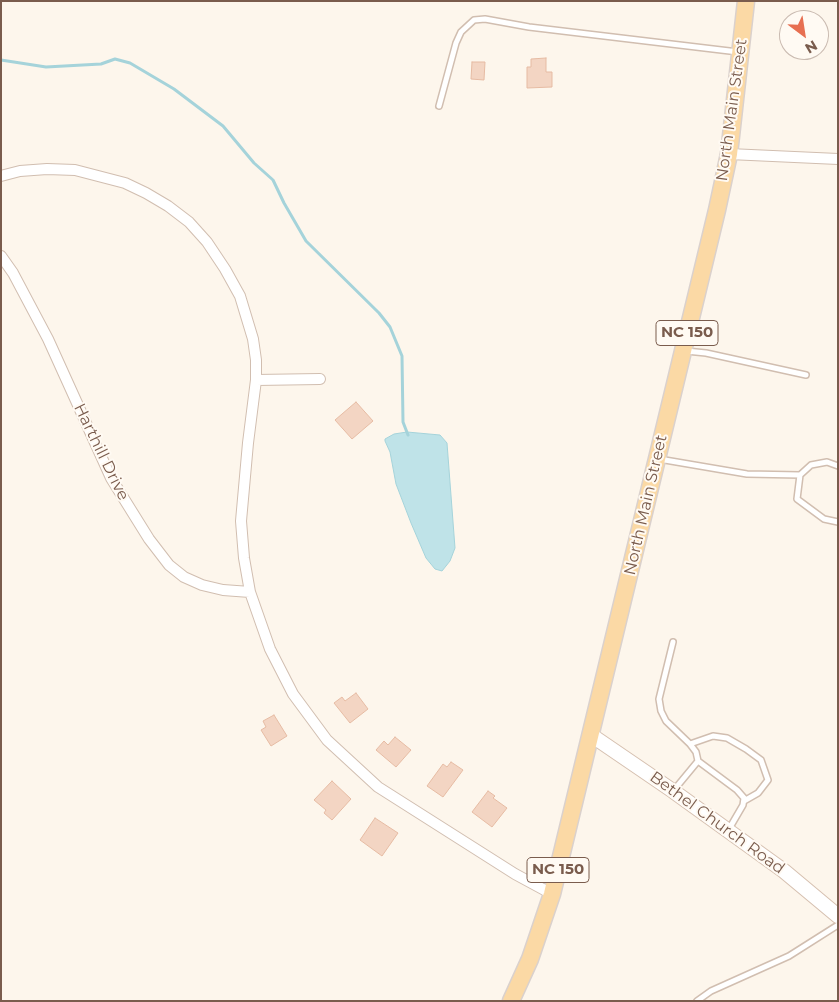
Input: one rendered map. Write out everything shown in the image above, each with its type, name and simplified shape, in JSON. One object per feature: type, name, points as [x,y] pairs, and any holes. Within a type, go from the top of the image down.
[{"type":"main road","name":"North Main Street","points":[[511,1001],[530,958],[552,894],[683,350],[729,154],[746,1]]},
{"type":"street","points":[[729,154],[838,159]]},
{"type":"street","points":[[1,176],[20,171],[47,169],[75,170],[98,174],[125,183],[168,206],[189,222],[207,242],[226,268],[240,296],[248,319],[256,360],[256,380],[241,521],[244,558],[250,592],[270,649],[293,694],[327,740],[378,787],[515,874],[552,894]]},
{"type":"street","name":"Harthill Drive","points":[[1,256],[48,339],[111,478],[149,539],[170,565],[184,577],[202,585],[223,590],[250,592]]},
{"type":"street","points":[[256,380],[320,379]]},
{"type":"street","name":"Bethel Church Road","points":[[591,735],[784,871],[838,916]]},
{"type":"lane","points":[[440,106],[456,43],[461,32],[474,20],[485,19],[529,27],[740,53]]},
{"type":"lane","points":[[683,350],[806,375]]},
{"type":"lane","points":[[656,458],[747,474],[800,475],[811,466],[827,462],[838,466]]},
{"type":"lane","points":[[800,475],[796,499],[824,519],[838,522]]},
{"type":"lane","points":[[673,642],[660,699],[661,711],[666,721],[696,752],[698,761],[737,790],[744,798],[744,806],[727,831]]},
{"type":"lane","points":[[690,744],[713,736],[727,738],[761,760],[768,780],[758,793],[744,801]]},
{"type":"lane","points":[[673,791],[698,761]]},
{"type":"lane","points":[[697,1001],[711,991],[789,956],[838,925]]},
{"type":"water","points":[[407,432],[440,435],[447,443],[455,548],[450,561],[442,571],[435,569],[426,558],[396,484],[390,452],[385,441],[385,439],[394,434]]},
{"type":"building","points":[[546,58],[546,72],[552,72],[552,87],[527,88],[527,67],[531,67],[531,59]]},
{"type":"building","points":[[472,62],[485,62],[484,80],[471,79]]},
{"type":"building","points":[[356,402],[373,421],[352,439],[335,420]]},
{"type":"building","points":[[356,693],[368,709],[350,723],[334,703],[342,697],[345,701]]},
{"type":"building","points":[[274,715],[287,736],[271,746],[261,730],[266,727],[263,721]]},
{"type":"building","points":[[395,737],[411,750],[396,767],[376,750],[384,741],[388,745]]},
{"type":"building","points":[[451,762],[463,770],[443,797],[427,786],[443,764],[447,767]]},
{"type":"building","points":[[332,781],[351,799],[332,820],[324,813],[326,810],[314,800]]},
{"type":"building","points":[[488,791],[495,796],[493,798],[507,808],[492,827],[472,812]]},
{"type":"building","points":[[375,818],[398,833],[382,856],[360,840]]},
{"type":"waterway","points":[[1,60],[46,67],[101,64],[115,59],[130,63],[174,89],[223,126],[254,163],[273,180],[306,241],[379,313],[390,327],[402,356],[403,422],[408,435]]}]
